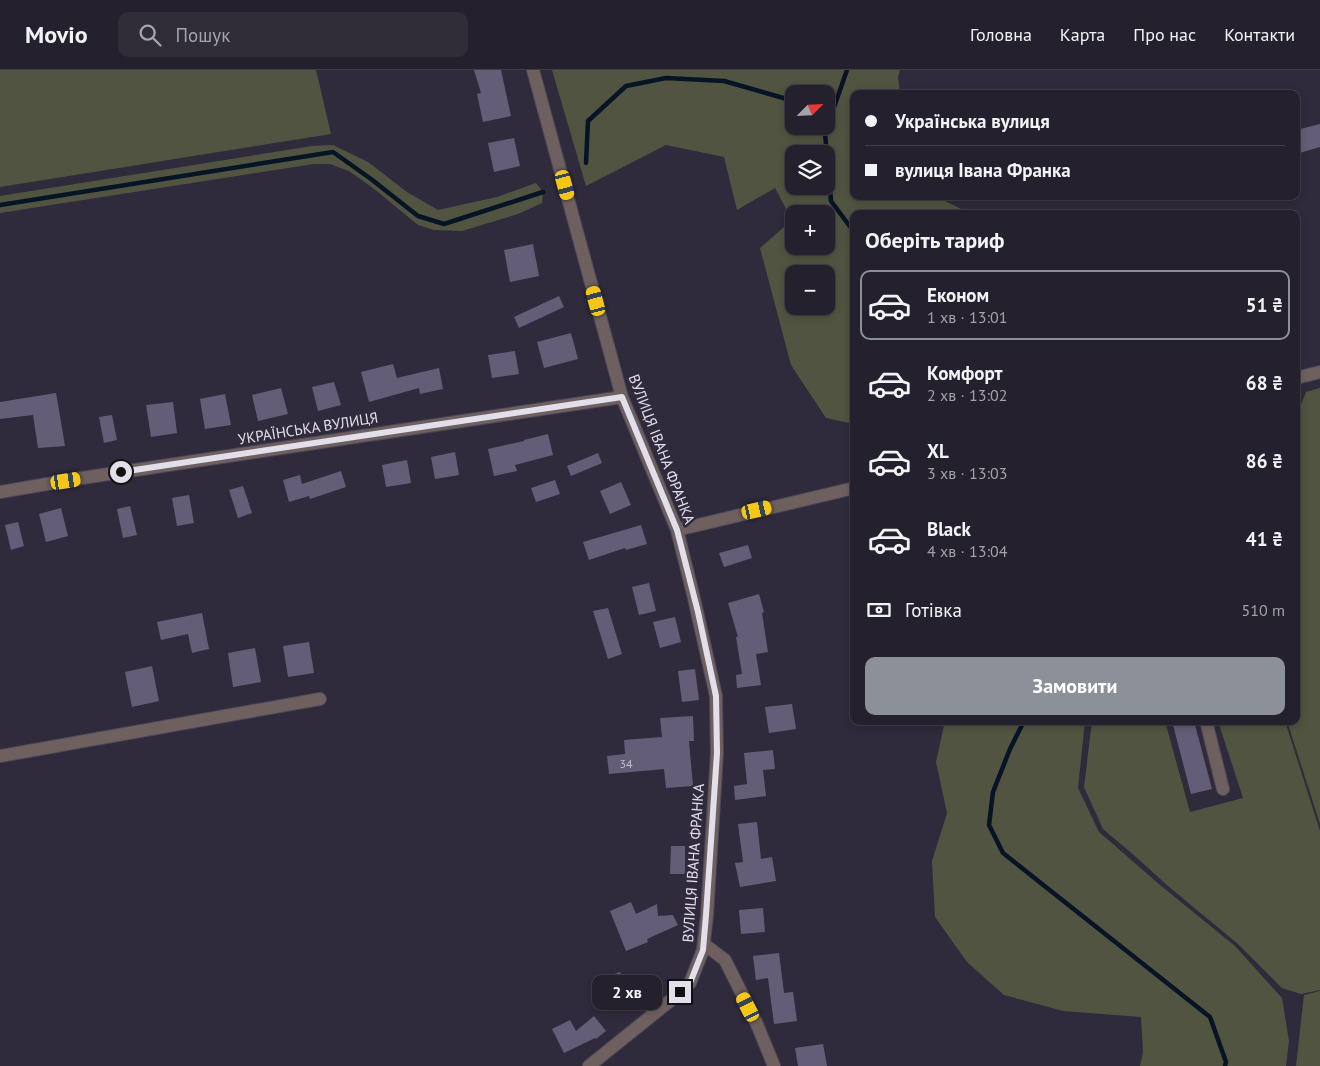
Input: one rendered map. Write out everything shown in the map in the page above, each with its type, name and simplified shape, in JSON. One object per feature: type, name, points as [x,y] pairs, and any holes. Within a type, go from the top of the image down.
[{"type":"street","name":"ВУЛИЦЯ ІВАНА ФРАНКА","points":[[533,70],[622,397],[677,530],[698,612],[716,696],[717,753],[703,950],[690,983],[589,1066]]},
{"type":"street","points":[[1300,377],[1320,372]]},
{"type":"street","name":"УКРАЇНСЬКА ВУЛИЦЯ","points":[[0,492],[622,397]]},
{"type":"street","points":[[677,530],[850,489]]},
{"type":"street","points":[[0,756],[320,699]]},
{"type":"street","points":[[1207,725],[1223,789]]},
{"type":"street","points":[[704,944],[725,960],[756,1022],[774,1066]]},
{"type":"green space","points":[[0,70],[316,70],[331,134],[0,187]]},
{"type":"green space","points":[[552,70],[900,70],[898,77],[900,90],[850,90],[850,200],[943,200],[963,210],[850,210],[850,423],[826,418],[791,365],[760,248],[785,226],[785,255],[835,255],[835,205],[785,205],[785,207],[775,188],[737,210],[724,157],[666,145],[586,186]]},
{"type":"green space","points":[[333,145],[368,162],[407,192],[438,210],[497,197],[536,183],[543,192],[542,203],[518,214],[462,231],[434,230],[418,225],[349,171],[330,164],[314,164],[0,213],[0,196],[312,146]]},
{"type":"green space","points":[[1320,388],[1320,824],[1288,725],[1300,725],[1300,408],[1306,392]]},
{"type":"green space","points":[[944,725],[1085,725],[1078,788],[1099,832],[1235,946],[1282,998],[1289,1041],[1286,1066],[1140,1066],[1143,1052],[1141,1017],[1063,1011],[1004,995],[967,962],[935,917],[932,861],[947,813],[936,762]]},
{"type":"green space","points":[[1092,725],[1166,725],[1190,812],[1243,798],[1219,725],[1286,725],[1320,831],[1320,990],[1301,994],[1282,988],[1238,944],[1103,829],[1084,787]]},
{"type":"green space","points":[[1320,991],[1320,1066],[1296,1066],[1304,995]]},
{"type":"building","points":[[474,70],[501,70],[511,116],[483,122],[477,94],[481,93]]},
{"type":"building","points":[[1320,124],[1320,147],[1300,153],[1300,129]]},
{"type":"building","points":[[514,138],[520,166],[494,172],[488,143]]},
{"type":"building","points":[[533,244],[539,276],[510,282],[504,250]]},
{"type":"building","points":[[559,296],[564,307],[519,328],[514,317]]},
{"type":"building","points":[[571,333],[578,359],[544,368],[537,342]]},
{"type":"building","points":[[515,351],[519,374],[492,378],[488,355]]},
{"type":"building","points":[[393,364],[397,378],[439,368],[443,389],[420,394],[419,388],[369,402],[361,372]]},
{"type":"building","points":[[334,382],[341,405],[318,411],[312,387]]},
{"type":"building","points":[[281,388],[288,414],[258,421],[252,395]]},
{"type":"building","points":[[56,393],[65,446],[38,448],[33,415],[0,419],[0,402]]},
{"type":"building","points":[[225,394],[231,425],[205,429],[200,399]]},
{"type":"building","points":[[173,402],[177,433],[151,437],[146,405]]},
{"type":"building","points":[[112,415],[117,440],[104,443],[99,417]]},
{"type":"building","points":[[548,434],[553,455],[515,465],[517,471],[494,476],[488,449]]},
{"type":"building","points":[[455,452],[459,475],[435,479],[431,457]]},
{"type":"building","points":[[598,453],[602,463],[571,476],[567,466]]},
{"type":"building","points":[[407,460],[411,483],[386,487],[382,465]]},
{"type":"building","points":[[341,471],[346,487],[310,499],[309,496],[289,502],[283,480],[300,475],[302,484]]},
{"type":"building","points":[[555,480],[560,494],[536,502],[531,488]]},
{"type":"building","points":[[621,482],[631,505],[610,514],[600,491]]},
{"type":"building","points":[[243,486],[252,513],[238,518],[229,490]]},
{"type":"building","points":[[189,495],[194,523],[177,526],[172,498]]},
{"type":"building","points":[[130,506],[137,535],[123,538],[117,509]]},
{"type":"building","points":[[61,508],[68,536],[46,542],[39,514]]},
{"type":"building","points":[[18,522],[24,546],[11,550],[5,525]]},
{"type":"building","points":[[641,525],[647,544],[626,550],[625,548],[589,560],[583,542]]},
{"type":"building","points":[[748,545],[752,558],[724,567],[719,553]]},
{"type":"building","points":[[649,583],[656,611],[639,615],[632,587]]},
{"type":"building","points":[[759,594],[764,612],[762,613],[768,652],[756,654],[761,685],[737,688],[736,675],[742,674],[736,637],[738,637],[728,603]]},
{"type":"building","points":[[608,608],[622,654],[608,659],[593,611]]},
{"type":"building","points":[[202,613],[209,649],[192,653],[188,634],[161,640],[157,622]]},
{"type":"building","points":[[675,617],[681,642],[660,648],[653,622]]},
{"type":"building","points":[[309,642],[314,673],[288,677],[283,646]]},
{"type":"building","points":[[255,648],[261,682],[233,687],[228,653]]},
{"type":"building","points":[[152,666],[159,701],[132,707],[125,672]]},
{"type":"building","points":[[695,669],[699,700],[682,702],[678,671]]},
{"type":"building","points":[[792,704],[796,729],[769,733],[765,707]]},
{"type":"building","points":[[693,716],[694,741],[689,741],[693,786],[666,788],[664,769],[609,774],[607,756],[625,754],[624,740],[662,737],[660,718]]},
{"type":"building","points":[[1173,725],[1195,725],[1212,789],[1191,794]]},
{"type":"building","points":[[773,750],[775,769],[763,770],[766,796],[735,800],[734,786],[747,784],[744,753]]},
{"type":"building","points":[[757,822],[761,859],[772,857],[776,881],[740,887],[735,863],[743,862],[738,824]]},
{"type":"building","points":[[671,846],[685,846],[685,874],[670,874]]},
{"type":"building","points":[[631,902],[636,914],[657,904],[658,916],[673,915],[678,925],[647,939],[648,942],[626,951],[610,911]]},
{"type":"building","points":[[763,908],[765,932],[741,934],[739,910]]},
{"type":"building","points":[[779,953],[784,993],[793,992],[797,1021],[774,1024],[768,978],[756,980],[753,956]]},
{"type":"building","points":[[620,972],[630,998],[615,1004],[604,978]]},
{"type":"building","points":[[594,1016],[606,1031],[596,1039],[564,1053],[552,1029],[570,1020],[576,1031]]},
{"type":"building","points":[[823,1044],[827,1066],[798,1066],[795,1048]]},
{"type":"waterway","points":[[847,70],[825,133],[831,201],[850,227]]},
{"type":"waterway","points":[[586,163],[588,121],[626,86],[666,78],[724,81],[785,98]]},
{"type":"waterway","points":[[0,205],[333,152],[418,216],[444,224],[543,192]]},
{"type":"waterway","points":[[1022,725],[993,792],[989,825],[1003,853],[1210,1017],[1226,1062],[1225,1066]]},
{"type":"route","points":[[121,472],[622,397],[677,530],[698,612],[716,696],[717,753],[703,950],[690,983],[680,992]]}]
